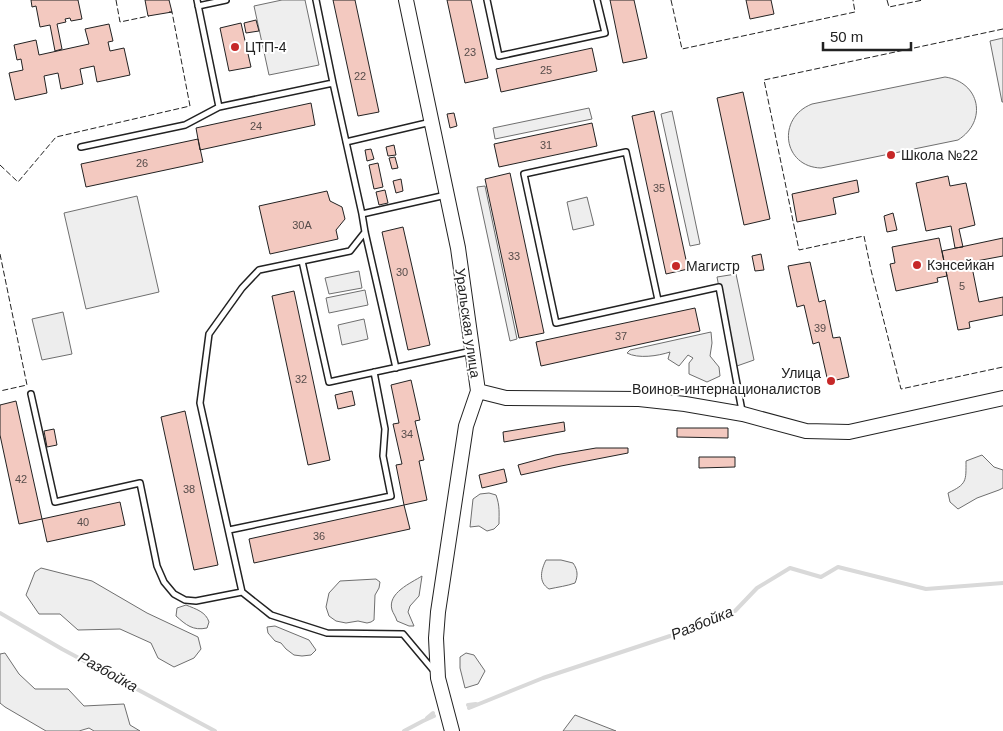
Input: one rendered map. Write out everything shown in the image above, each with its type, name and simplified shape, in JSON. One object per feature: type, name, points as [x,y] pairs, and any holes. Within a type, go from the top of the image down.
[{"type":"street","name":"Уральская улица","points":[[406,0],[458,248],[478,391],[466,426],[438,612],[436,638],[438,678],[452,731]]},
{"type":"street","points":[[478,391],[506,398],[639,399],[686,404],[743,414],[806,431],[849,432],[1003,398]]},
{"type":"lane","points":[[219,107],[197,3],[226,0]]},
{"type":"lane","points":[[316,0],[396,368]]},
{"type":"lane","points":[[487,0],[499,56],[605,33],[597,0]]},
{"type":"lane","points":[[81,147],[185,124],[219,107],[333,83]]},
{"type":"lane","points":[[346,142],[432,122]]},
{"type":"lane","points":[[658,300],[626,152],[524,174],[556,323],[718,287],[743,414]]},
{"type":"lane","points":[[362,214],[447,195]]},
{"type":"lane","points":[[365,232],[350,251],[260,270],[242,288],[209,334],[200,403],[242,592],[270,615],[327,633],[403,634],[438,678]]},
{"type":"lane","points":[[302,261],[329,382],[472,351]]},
{"type":"lane","points":[[228,530],[391,496],[383,456],[385,429],[374,372]]},
{"type":"lane","points":[[31,394],[55,502],[140,483],[157,566],[164,582],[174,594],[185,600],[196,602],[242,592]]},
{"type":"shaded area","points":[[282,0],[305,0],[319,65],[269,75],[254,6]]},
{"type":"shaded area","points":[[1003,38],[1003,102],[1002,102],[990,41]]},
{"type":"shaded area","points":[[945,77],[957,80],[966,86],[976,103],[974,123],[958,140],[821,168],[808,166],[798,160],[792,151],[789,141],[789,130],[793,120],[800,111],[812,104]]},
{"type":"shaded area","points":[[589,108],[592,119],[495,139],[493,128]]},
{"type":"shaded area","points":[[672,111],[700,244],[690,246],[661,114]]},
{"type":"shaded area","points":[[485,186],[517,339],[510,341],[477,187]]},
{"type":"shaded area","points":[[137,196],[159,292],[86,309],[64,213]]},
{"type":"shaded area","points":[[587,197],[594,225],[573,230],[567,202]]},
{"type":"shaded area","points":[[359,271],[362,288],[329,294],[325,278]]},
{"type":"shaded area","points":[[736,274],[754,360],[734,367],[717,277]]},
{"type":"shaded area","points":[[365,290],[368,305],[329,313],[326,298]]},
{"type":"shaded area","points":[[63,312],[72,354],[42,360],[32,319]]},
{"type":"shaded area","points":[[364,319],[368,339],[342,345],[338,325]]},
{"type":"shaded area","points":[[711,332],[710,356],[719,367],[720,376],[707,382],[689,374],[689,363],[693,358],[688,355],[679,366],[668,359],[670,352],[648,356],[637,356],[627,353],[630,350]]},
{"type":"shaded area","points":[[982,455],[994,467],[1003,470],[1003,488],[977,498],[958,509],[950,502],[948,493],[959,487],[964,481],[966,461]]},
{"type":"shaded area","points":[[489,493],[496,495],[499,509],[499,524],[494,529],[487,531],[479,526],[470,527],[473,499],[480,494]]},
{"type":"shaded area","points":[[546,560],[561,560],[573,563],[577,573],[575,583],[549,589],[542,579]]},
{"type":"shaded area","points":[[41,568],[92,581],[147,613],[198,637],[201,649],[194,658],[174,667],[158,658],[151,643],[120,629],[78,630],[60,614],[39,614],[26,595],[35,572]]},
{"type":"shaded area","points":[[422,576],[419,596],[410,606],[408,612],[414,626],[409,626],[397,621],[391,604],[393,598],[401,589]]},
{"type":"shaded area","points":[[376,579],[380,582],[375,595],[374,620],[367,623],[358,621],[346,623],[336,621],[329,616],[326,607],[329,593],[340,581]]},
{"type":"shaded area","points":[[186,605],[206,616],[209,622],[207,628],[198,629],[190,626],[176,616],[177,608]]},
{"type":"shaded area","points":[[275,626],[309,640],[316,650],[311,655],[294,655],[281,643],[275,641],[268,633],[267,627]]},
{"type":"shaded area","points":[[5,653],[19,674],[35,689],[68,689],[84,706],[124,704],[130,725],[140,731],[94,731],[89,728],[79,731],[46,731],[0,703],[0,654]]},
{"type":"shaded area","points":[[466,653],[474,655],[485,671],[478,684],[465,688],[460,668],[460,657]]},
{"type":"shaded area","points":[[575,715],[616,731],[563,731]]},
{"type":"building","points":[[31,0],[78,0],[82,19],[71,21],[70,18],[65,19],[66,22],[57,24],[62,49],[55,51],[50,25],[40,27],[36,6],[32,7]]},
{"type":"building","points":[[145,0],[169,0],[172,12],[148,16]]},
{"type":"building","points":[[333,0],[355,0],[379,112],[358,116]]},
{"type":"building","points":[[447,0],[471,0],[488,78],[465,83]]},
{"type":"building","points":[[610,0],[634,0],[647,58],[623,63]]},
{"type":"building","points":[[746,0],[771,0],[774,14],[750,19]]},
{"type":"building","points":[[256,20],[259,31],[246,33],[244,23]]},
{"type":"building","name":"ЦТП-4","points":[[241,23],[251,67],[229,71],[220,28]]},
{"type":"building","points":[[109,24],[113,41],[108,42],[110,51],[124,48],[130,75],[97,82],[94,66],[80,69],[83,84],[61,89],[58,73],[44,76],[47,93],[15,100],[9,73],[23,70],[21,59],[17,60],[14,45],[36,40],[39,55],[89,44],[85,29]]},
{"type":"building","points":[[592,48],[597,71],[501,92],[496,69]]},
{"type":"building","points":[[743,92],[770,219],[744,225],[717,98]]},
{"type":"building","points":[[311,103],[315,125],[200,150],[196,128]]},
{"type":"building","points":[[654,111],[688,269],[666,274],[632,116]]},
{"type":"building","points":[[454,113],[457,126],[450,128],[447,114]]},
{"type":"building","points":[[592,123],[597,146],[499,167],[494,144]]},
{"type":"building","points":[[198,139],[203,162],[86,187],[81,164]]},
{"type":"building","points":[[394,145],[396,155],[388,156],[386,147]]},
{"type":"building","points":[[371,149],[374,159],[367,161],[365,150]]},
{"type":"building","points":[[395,157],[398,168],[392,169],[389,158]]},
{"type":"building","points":[[378,163],[383,187],[374,189],[369,165]]},
{"type":"building","points":[[510,173],[544,333],[519,338],[485,179]]},
{"type":"building","points":[[948,176],[950,186],[966,183],[975,225],[959,229],[963,247],[955,248],[951,226],[926,231],[916,183]]},
{"type":"building","points":[[401,179],[403,191],[396,193],[393,181]]},
{"type":"building","points":[[857,180],[859,192],[833,198],[836,214],[797,222],[792,194]]},
{"type":"building","points":[[385,190],[388,203],[379,205],[376,192]]},
{"type":"building","points":[[327,191],[330,201],[342,207],[345,219],[336,230],[338,239],[270,254],[259,206]]},
{"type":"building","points":[[893,213],[897,230],[887,232],[884,216]]},
{"type":"building","points":[[403,227],[430,345],[408,350],[382,232]]},
{"type":"building","points":[[939,238],[947,276],[937,278],[938,282],[896,291],[890,264],[895,263],[892,247]]},
{"type":"building","points":[[1003,238],[1003,256],[971,262],[979,302],[1003,297],[1003,315],[969,322],[970,328],[958,330],[942,251]]},
{"type":"building","points":[[761,254],[764,270],[755,271],[752,256]]},
{"type":"building","points":[[810,262],[819,302],[825,300],[833,338],[840,337],[849,377],[828,382],[819,342],[813,344],[804,305],[797,307],[788,266]]},
{"type":"building","points":[[294,291],[330,460],[308,465],[272,296]]},
{"type":"building","points":[[695,308],[700,331],[541,366],[536,342]]},
{"type":"building","points":[[411,380],[420,420],[415,421],[424,460],[419,461],[427,500],[404,505],[396,465],[402,464],[393,424],[399,423],[391,385]]},
{"type":"building","points":[[352,391],[355,405],[338,409],[335,395]]},
{"type":"building","points":[[16,401],[42,519],[19,524],[0,435],[0,405]]},
{"type":"building","points":[[185,411],[218,565],[194,570],[161,417]]},
{"type":"building","points":[[564,422],[565,431],[504,442],[503,432]]},
{"type":"building","points":[[677,428],[728,428],[728,438],[677,437]]},
{"type":"building","points":[[54,429],[57,445],[47,447],[44,431]]},
{"type":"building","points":[[596,448],[628,448],[628,453],[521,475],[518,465],[555,455]]},
{"type":"building","points":[[699,457],[735,457],[735,467],[699,468]]},
{"type":"building","points":[[504,469],[507,482],[482,488],[479,475]]},
{"type":"building","points":[[120,502],[125,525],[47,542],[42,519]]},
{"type":"building","points":[[404,505],[410,529],[254,563],[249,539]]},
{"type":"waterway","name":"Разбойка","points":[[469,708],[543,678],[670,636],[735,611],[757,588],[790,568],[821,577],[838,567],[926,589],[1003,583]]},
{"type":"waterway","name":"Разбойка","points":[[0,613],[62,649],[215,731]]},
{"type":"waterway","name":"Разбойка","points":[[468,705],[476,704]]},
{"type":"waterway","name":"Разбойка","points":[[427,718],[433,713]]},
{"type":"waterway","name":"Разбойка","points":[[404,731],[434,716]]},
{"type":"fence","points":[[116,0],[120,22],[149,16]]},
{"type":"fence","points":[[671,0],[682,49],[855,12],[853,0]]},
{"type":"fence","points":[[887,0],[889,7],[923,0]]},
{"type":"fence","points":[[0,165],[18,182],[56,137],[190,106],[172,12],[169,12]]},
{"type":"fence","points":[[1003,29],[764,80],[799,250],[864,236],[901,389],[1003,367]]},
{"type":"fence","points":[[0,254],[27,385],[0,391]]},
{"type":"fence","points":[[717,388],[719,388],[719,390],[717,390],[717,388]]},
{"type":"place","name":"ЦТП-4","points":[[235,47]]},
{"type":"place","name":"Школа №22","points":[[891,155]]},
{"type":"place","name":"Кэнсейкан","points":[[917,265]]},
{"type":"place","name":"Магистр","points":[[676,266]]},
{"type":"place","name":"Улица Воинов-интернационалистов","points":[[831,381]]}]
